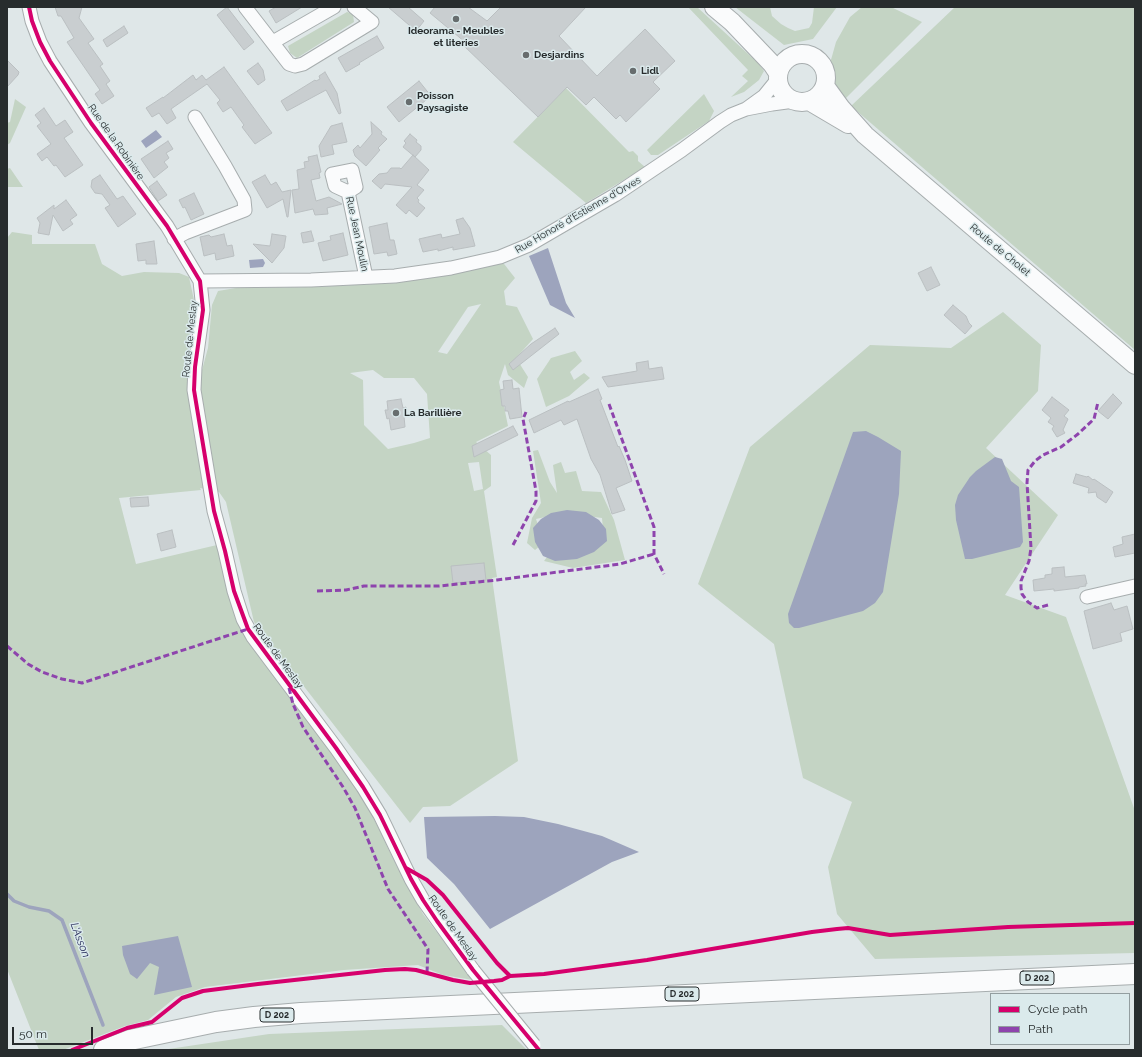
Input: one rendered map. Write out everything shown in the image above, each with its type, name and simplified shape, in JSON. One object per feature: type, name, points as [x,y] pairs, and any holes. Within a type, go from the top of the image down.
[{"type":"main road","points":[[714,7],[732,22],[772,64],[778,76],[779,87],[788,98],[802,101],[819,96],[825,86],[826,74],[824,68],[820,62],[808,54],[792,55],[783,62],[778,76]]},
{"type":"main road","points":[[732,22],[771,46],[792,55]]},
{"type":"main road","name":"Route de Cholet","points":[[825,86],[841,108],[865,135],[1135,365]]},
{"type":"main road","name":"Route de Cholet","points":[[802,101],[865,135]]},
{"type":"main road","name":"D 202","points":[[104,1050],[130,1040],[216,1022],[301,1012],[1135,974]]},
{"type":"street","name":"Rue de la Robinière","points":[[28,7],[40,42],[50,61],[91,123],[167,226],[200,281]]},
{"type":"street","points":[[245,7],[289,64],[295,66],[303,64],[372,22],[354,7]]},
{"type":"street","points":[[273,42],[334,7]]},
{"type":"street","name":"Rue Honoré d'Estienne d'Orves","points":[[200,281],[311,280],[395,276],[451,268],[511,254],[616,195],[720,122],[746,109],[764,96],[778,76]]},
{"type":"street","name":"Rue Honoré d'Estienne d'Orves","points":[[746,109],[772,104],[802,101]]},
{"type":"street","points":[[174,239],[185,233],[245,210],[244,200],[225,166],[194,117]]},
{"type":"street","name":"Rue Jean Moulin","points":[[348,192],[366,277]]},
{"type":"street","name":"Route de Meslay","points":[[200,281],[203,310],[195,367],[194,390],[214,511],[234,591],[243,619],[253,637],[336,748],[380,815],[423,900],[474,970],[536,1048]]},
{"type":"street","points":[[1087,597],[1135,586]]},
{"type":"green space","points":[[688,7],[697,7],[758,63],[764,71],[759,80],[744,92],[731,97],[748,81],[742,76],[748,70]]},
{"type":"green space","points":[[735,7],[770,7],[772,16],[781,24],[795,31],[809,28],[812,23],[814,7],[837,7],[813,39],[784,45]]},
{"type":"green space","points":[[862,7],[891,7],[922,22],[842,102],[835,90],[829,67],[836,42],[850,17]]},
{"type":"green space","points":[[955,7],[1135,7],[1135,350],[851,106]]},
{"type":"green space","points":[[347,12],[353,14],[354,22],[297,58],[290,53],[288,46]]},
{"type":"green space","points":[[566,88],[629,152],[633,151],[638,156],[638,161],[645,167],[586,203],[513,142]]},
{"type":"green space","points":[[704,94],[714,111],[709,121],[658,155],[651,155],[647,150]]},
{"type":"green space","points":[[15,99],[26,107],[10,143],[7,145],[7,123],[10,122]]},
{"type":"green space","points":[[10,168],[23,187],[7,187],[7,169]]},
{"type":"green space","points":[[12,232],[32,235],[32,244],[95,244],[102,264],[122,276],[144,272],[179,273],[189,277],[194,300],[187,361],[187,390],[200,393],[202,370],[208,348],[212,305],[218,291],[236,288],[314,287],[397,283],[501,260],[515,278],[504,291],[506,305],[517,307],[533,339],[516,358],[528,377],[524,388],[508,375],[505,364],[499,382],[508,426],[476,442],[491,455],[491,486],[484,491],[497,577],[492,578],[518,761],[450,806],[423,807],[410,823],[254,622],[226,502],[219,492],[200,488],[201,490],[119,498],[136,564],[217,545],[238,623],[317,730],[366,802],[397,867],[423,914],[473,980],[443,975],[418,965],[344,970],[205,987],[176,997],[148,1020],[125,1026],[63,1050],[39,1050],[7,969],[7,238]],"holes":[[[481,304],[447,354],[438,352],[468,307]],[[373,370],[384,378],[414,378],[427,394],[430,438],[388,449],[364,425],[363,380],[350,373]],[[479,462],[483,489],[474,491],[468,463]]]},
{"type":"green space","points":[[1003,312],[1041,345],[1038,391],[986,448],[1058,515],[1005,595],[1066,617],[1135,811],[1135,953],[875,959],[837,914],[828,867],[852,802],[803,778],[774,644],[698,584],[750,447],[870,345],[951,348]]},
{"type":"green space","points":[[575,351],[582,361],[570,372],[574,380],[584,373],[590,378],[569,396],[546,407],[537,379],[551,358]]},
{"type":"green space","points":[[538,450],[550,482],[557,493],[553,465],[561,462],[565,473],[576,471],[582,491],[601,492],[614,520],[625,560],[573,568],[544,561],[551,552],[604,541],[602,518],[564,513],[536,519],[546,541],[535,550],[527,543],[532,518],[541,503],[533,451]]},
{"type":"green space","points":[[502,1025],[527,1050],[162,1050],[269,1034]]},
{"type":"water","points":[[156,130],[162,137],[146,148],[141,141]]},
{"type":"water","points":[[548,248],[566,303],[575,318],[550,305],[529,256]]},
{"type":"water","points":[[263,259],[265,263],[263,267],[250,268],[249,260]]},
{"type":"water","points":[[866,431],[901,451],[899,494],[883,592],[875,603],[863,611],[794,628],[789,623],[788,614],[853,432]]},
{"type":"water","points":[[995,457],[1002,459],[1011,481],[1019,487],[1023,542],[1020,547],[972,559],[965,559],[956,520],[955,505],[958,495],[970,477]]},
{"type":"water","points":[[567,510],[586,512],[599,520],[606,529],[607,541],[594,552],[577,559],[555,561],[543,556],[535,542],[533,528],[541,519],[551,513]]},
{"type":"water","points":[[424,817],[524,817],[558,824],[602,836],[639,852],[612,862],[490,929],[454,884],[427,858]]},
{"type":"water","points":[[178,936],[192,987],[154,995],[159,967],[150,963],[137,979],[130,974],[123,955],[122,946]]},
{"type":"building","points":[[55,7],[82,7],[79,18],[94,39],[88,43],[103,64],[100,66],[110,81],[106,84],[114,96],[102,104],[95,94],[100,90],[67,42],[74,38],[61,16],[58,16]]},
{"type":"building","points":[[227,7],[254,42],[244,50],[217,15]]},
{"type":"building","points":[[276,7],[302,7],[276,23],[269,11]]},
{"type":"building","points":[[388,7],[408,7],[424,21],[416,31]]},
{"type":"building","points":[[435,7],[468,7],[487,21],[501,7],[586,7],[559,36],[597,76],[645,29],[675,61],[653,82],[660,89],[626,122],[620,115],[616,119],[594,97],[586,105],[567,87],[538,117],[463,45],[465,42],[430,13]]},
{"type":"building","points":[[124,26],[128,33],[107,47],[103,40]]},
{"type":"building","points":[[377,36],[384,48],[346,72],[338,58]]},
{"type":"building","points":[[7,60],[19,72],[7,87]]},
{"type":"building","points":[[258,63],[263,70],[265,80],[258,85],[247,71]]},
{"type":"building","points":[[224,67],[272,133],[255,144],[242,127],[244,125],[231,107],[223,112],[217,103],[220,100],[207,84],[171,109],[176,118],[167,124],[159,113],[152,117],[146,108],[163,98],[193,75],[196,80],[202,75],[206,80]]},
{"type":"building","points":[[325,72],[337,93],[341,113],[339,114],[326,90],[287,111],[281,101],[315,80],[320,79],[319,76]]},
{"type":"building","name":"Poisson Paysagiste","points":[[419,81],[431,96],[399,122],[387,107]]},
{"type":"building","points":[[44,108],[56,126],[65,120],[73,132],[64,138],[83,165],[65,177],[56,165],[54,166],[47,157],[42,161],[37,154],[51,144],[37,126],[41,123],[35,115]]},
{"type":"building","points":[[371,122],[387,139],[378,148],[380,150],[366,166],[355,156],[353,150],[358,145],[360,148],[372,134]]},
{"type":"building","points":[[342,123],[347,142],[332,145],[334,154],[321,157],[319,146],[331,126]]},
{"type":"building","points":[[410,134],[421,146],[421,150],[415,157],[403,147],[406,143],[404,141]]},
{"type":"building","points":[[168,141],[173,149],[166,153],[169,158],[164,162],[168,167],[154,178],[141,159]]},
{"type":"building","points":[[317,155],[321,172],[319,173],[320,178],[311,180],[316,201],[329,197],[342,204],[327,208],[328,214],[315,215],[313,209],[295,213],[292,190],[299,189],[297,170],[305,168],[304,162],[309,161],[308,157]]},
{"type":"building","points":[[413,155],[429,170],[417,185],[424,190],[417,198],[419,200],[418,202],[425,208],[417,217],[409,210],[406,214],[396,205],[412,187],[385,184],[381,189],[372,181],[379,174],[387,173],[391,168],[401,169]]},
{"type":"building","points":[[100,175],[117,199],[123,196],[136,214],[118,227],[105,208],[110,205],[102,194],[95,193],[91,187],[92,180]]},
{"type":"building","points":[[265,175],[271,185],[276,182],[282,192],[291,190],[288,217],[283,199],[267,208],[252,182]]},
{"type":"building","points":[[157,181],[167,195],[158,201],[149,187]]},
{"type":"building","points":[[194,193],[204,214],[191,220],[185,207],[183,208],[179,200]]},
{"type":"building","points":[[66,200],[77,215],[70,220],[73,224],[63,231],[53,215],[49,235],[38,233],[40,223],[37,218],[54,205],[54,209]]},
{"type":"building","points":[[463,218],[470,228],[475,246],[453,250],[453,247],[438,251],[438,249],[423,252],[419,239],[441,234],[442,238],[460,234],[456,220]]},
{"type":"building","points":[[387,223],[390,240],[394,240],[397,254],[388,256],[387,252],[374,254],[369,227]]},
{"type":"building","points":[[311,231],[314,241],[303,243],[301,233]]},
{"type":"building","points":[[343,233],[348,255],[323,261],[318,243],[331,240],[330,236]]},
{"type":"building","points":[[224,234],[227,246],[232,245],[234,256],[216,260],[215,253],[204,256],[200,237],[209,235],[211,237]]},
{"type":"building","points":[[272,234],[286,236],[284,248],[272,263],[253,244],[270,246]]},
{"type":"building","points":[[154,241],[157,264],[146,264],[146,260],[138,261],[136,244]]},
{"type":"building","points":[[931,267],[940,285],[927,291],[918,273]]},
{"type":"building","points":[[953,305],[966,316],[972,326],[965,334],[944,315]]},
{"type":"building","points":[[555,328],[559,334],[513,370],[509,364],[531,344]]},
{"type":"building","points":[[648,361],[649,369],[662,367],[664,379],[608,387],[602,377],[637,371],[636,363]]},
{"type":"building","points":[[512,380],[513,389],[519,388],[522,417],[510,419],[508,411],[505,411],[505,406],[502,406],[500,390],[504,389],[503,381]]},
{"type":"building","points":[[598,389],[602,399],[600,400],[618,447],[619,446],[625,460],[632,481],[616,488],[625,510],[612,514],[600,475],[591,459],[577,419],[564,425],[561,420],[534,433],[529,420],[568,401],[569,402]]},
{"type":"building","points":[[1113,394],[1122,403],[1108,419],[1098,411]]},
{"type":"building","points":[[1052,397],[1069,410],[1064,416],[1068,419],[1063,430],[1065,433],[1057,437],[1052,429],[1054,426],[1048,422],[1051,418],[1042,410]]},
{"type":"building","name":"La Barillière","points":[[401,399],[403,408],[406,407],[407,415],[404,416],[405,427],[391,430],[389,418],[387,419],[385,410],[388,410],[387,401]]},
{"type":"building","points":[[513,426],[518,435],[474,457],[472,446]]},
{"type":"building","points":[[1076,474],[1088,476],[1113,492],[1106,503],[1097,497],[1096,492],[1088,493],[1089,488],[1073,483]]},
{"type":"building","points":[[148,497],[149,506],[131,507],[130,498]]},
{"type":"building","points":[[172,530],[176,547],[161,551],[157,534]]},
{"type":"building","points":[[1135,534],[1135,553],[1115,557],[1113,547],[1123,544],[1122,537]]},
{"type":"building","points":[[484,563],[486,580],[453,583],[451,566]]},
{"type":"building","points":[[1064,567],[1065,577],[1085,575],[1086,586],[1054,591],[1054,589],[1034,591],[1033,580],[1045,578],[1045,575],[1052,574],[1052,568]]},
{"type":"building","points":[[1111,603],[1114,610],[1127,606],[1133,629],[1120,633],[1122,641],[1093,649],[1084,611]]},
{"type":"waterway","name":"L'Asson","points":[[7,894],[14,901],[29,907],[49,911],[62,920],[103,1025]]},
{"type":"marked path","points":[[1048,605],[1037,608],[1028,602],[1022,594],[1021,588],[1021,581],[1029,561],[1031,548],[1027,483],[1028,470],[1035,461],[1043,455],[1061,447],[1094,419],[1098,402]]},
{"type":"marked path","points":[[609,404],[654,527],[654,554],[664,574]]},
{"type":"marked path","points":[[513,545],[536,501],[536,491],[523,419],[526,412]]},
{"type":"marked path","points":[[317,591],[346,590],[364,586],[439,586],[497,580],[620,564],[654,554]]},
{"type":"marked path","points":[[7,646],[28,664],[42,672],[62,679],[82,683],[248,629]]},
{"type":"marked path","points":[[289,688],[293,704],[303,727],[343,787],[355,808],[388,889],[428,949],[427,973]]},
{"type":"cycle path","points":[[29,7],[32,21],[40,42],[50,61],[91,123],[167,226],[200,281],[203,310],[195,367],[194,390],[214,511],[234,591],[248,629],[363,787],[380,815],[411,879],[437,921],[473,970],[539,1050]]},
{"type":"cycle path","points":[[406,868],[427,880],[443,895],[497,963],[510,976]]},
{"type":"cycle path","points":[[72,1050],[127,1028],[152,1022],[182,998],[203,991],[258,984],[405,969],[416,970],[470,983],[494,981],[502,980],[510,976],[544,974],[647,960],[812,932],[848,928],[890,935],[1008,927],[1135,923]]},
{"type":"place","name":"Ideorama - Meubles et literies","points":[[456,19]]},
{"type":"place","name":"Desjardins","points":[[526,55]]},
{"type":"place","name":"Lidl","points":[[633,71]]},
{"type":"place","name":"Poisson Paysagiste","points":[[409,102]]},
{"type":"place","name":"La Barillière","points":[[396,413]]}]
